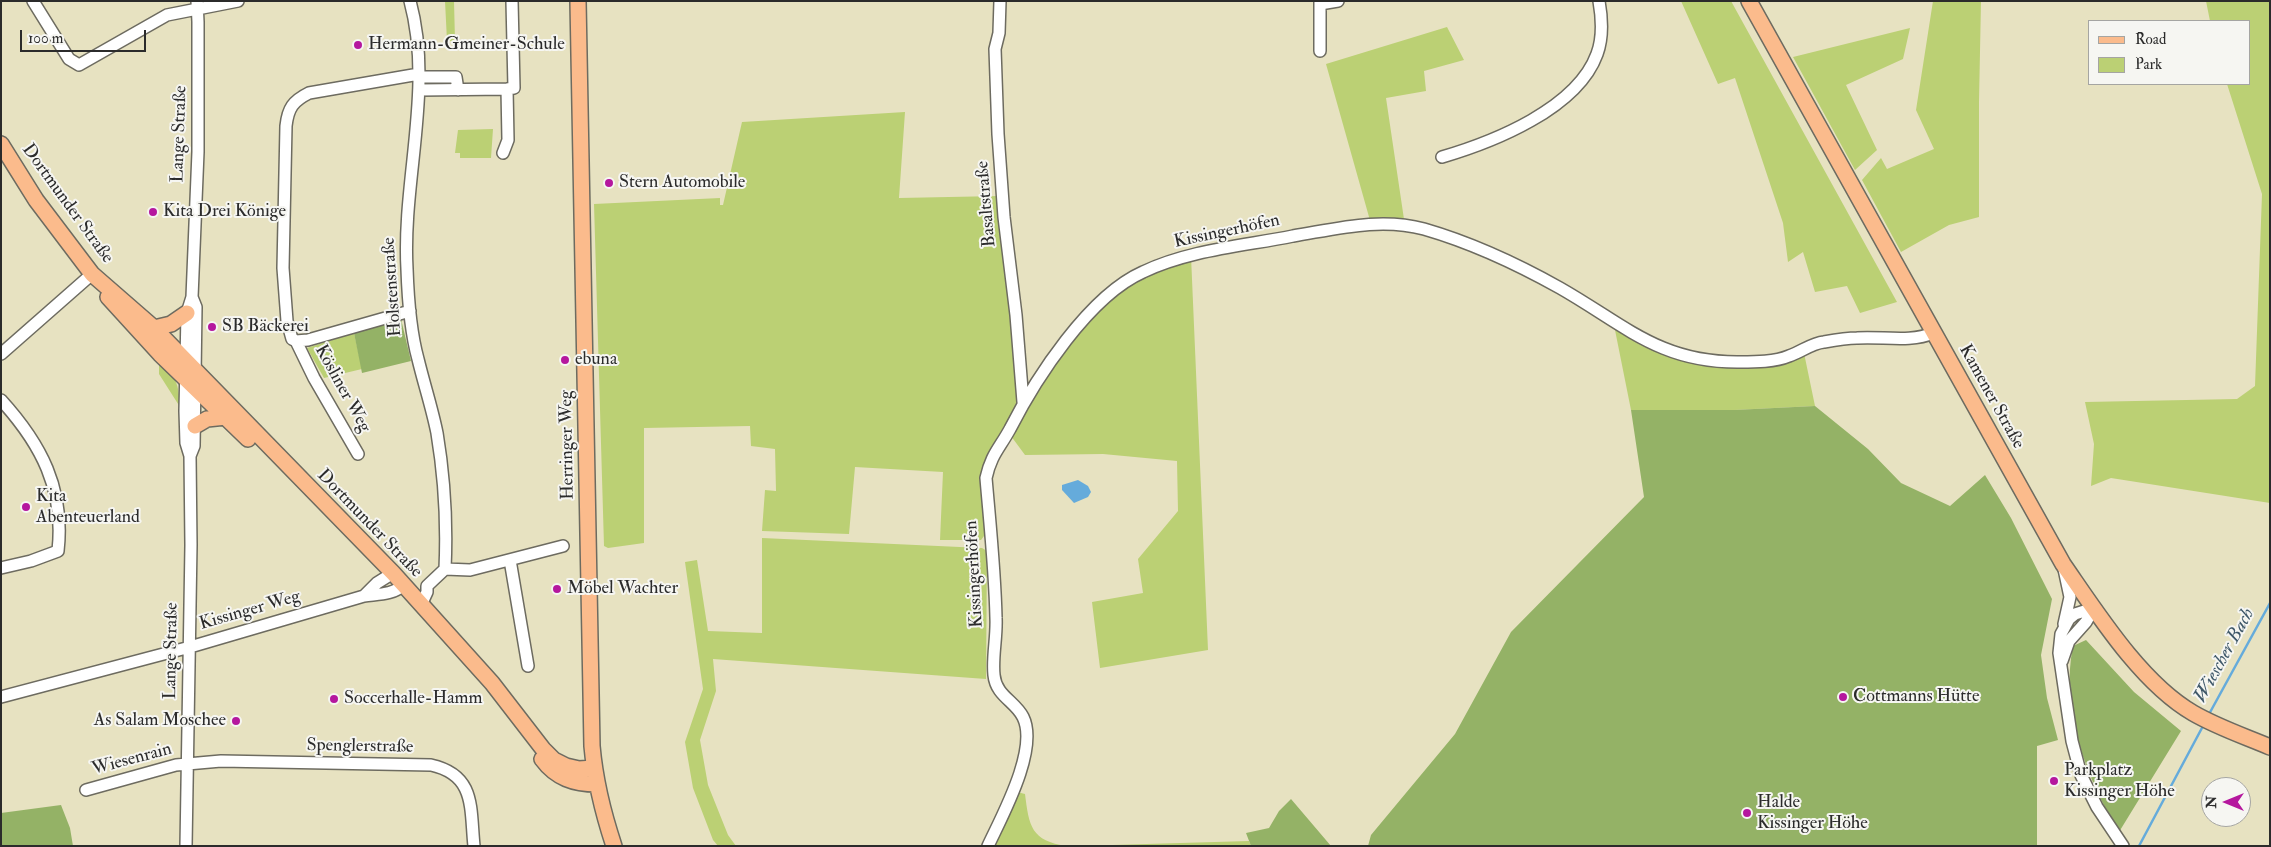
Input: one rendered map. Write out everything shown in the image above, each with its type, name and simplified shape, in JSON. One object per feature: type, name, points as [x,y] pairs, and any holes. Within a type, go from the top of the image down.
[{"type":"main road","name":"Herringer Weg","points":[[578,1],[594,768]]},
{"type":"main road","name":"Kamener Straße","points":[[1749,1],[2063,564],[2142,670],[2172,698],[2192,712],[2270,747]]},
{"type":"main road","name":"Dortmunder Straße","points":[[1,144],[43,210],[92,274],[104,285],[112,289],[154,328],[226,418],[268,455],[440,623],[492,683],[542,749],[554,760],[566,766],[579,769],[594,768]]},
{"type":"main road","name":"Dortmunder Straße","points":[[104,285],[106,296],[191,375],[389,575]]},
{"type":"main road","points":[[154,328],[171,324],[187,313]]},
{"type":"main road","points":[[195,426],[207,419],[226,418]]},
{"type":"main road","name":"Dortmunder Straße","points":[[403,588],[492,694],[545,764],[567,780],[597,784]]},
{"type":"main road","points":[[594,768],[604,819],[614,846]]},
{"type":"street","points":[[33,1],[69,59],[78,65],[167,16],[197,5],[238,1]]},
{"type":"street","name":"Holstenstraße","points":[[410,1],[417,40],[420,90],[407,227],[406,268],[417,358],[437,433],[446,547],[445,569]]},
{"type":"street","points":[[420,90],[507,90],[514,88],[512,1]]},
{"type":"street","name":"Basaltstraße","points":[[1000,1],[1000,33],[996,49],[998,134],[1004,217],[1016,315],[1023,402]]},
{"type":"street","points":[[1320,51],[1320,2],[1338,1]]},
{"type":"street","points":[[1442,157],[1469,149],[1509,133],[1530,122],[1572,90],[1586,74],[1597,54],[1601,33],[1599,1]]},
{"type":"street","name":"Lange Straße","points":[[190,456],[194,446],[195,426],[187,313],[192,297],[198,152],[197,5]]},
{"type":"street","name":"Kösliner Weg","points":[[358,454],[314,378],[296,341],[289,333],[283,268],[288,112],[296,99],[309,93],[419,76],[456,77],[458,90]]},
{"type":"street","points":[[503,153],[508,140],[507,90]]},
{"type":"street","name":"Kissingerhöfen","points":[[988,846],[1018,781],[1025,759],[1027,734],[1021,712],[1000,692],[995,684],[996,619],[986,478],[990,459],[1038,380],[1089,315],[1113,292],[1140,273],[1206,252],[1371,224],[1392,224],[1424,230],[1497,257],[1562,289],[1663,350],[1695,359],[1738,362],[1762,361],[1786,358],[1819,342],[1858,338],[1916,338],[1934,333]]},
{"type":"street","points":[[1,354],[92,274]]},
{"type":"street","name":"Lange Straße","points":[[186,846],[190,647],[190,456],[186,443],[196,307],[192,297]]},
{"type":"street","points":[[296,341],[334,333],[410,311]]},
{"type":"street","points":[[1,400],[32,437],[47,466],[57,510],[58,551],[1,568]]},
{"type":"street","points":[[445,569],[470,570],[562,546]]},
{"type":"street","points":[[510,560],[528,666]]},
{"type":"street","points":[[2063,564],[2070,596],[2059,643],[2072,741],[2081,775],[2097,807],[2122,844]]},
{"type":"street","name":"Kissinger Weg","points":[[1,697],[190,647],[364,596],[403,588],[426,586],[445,569]]},
{"type":"street","name":"Kissinger Weg","points":[[364,596],[389,575]]},
{"type":"street","points":[[421,605],[426,592],[426,586]]},
{"type":"street","points":[[2061,634],[2074,614],[2094,608]]},
{"type":"street","points":[[2061,663],[2069,641],[2086,622],[2094,608]]},
{"type":"street","name":"Spenglerstraße","points":[[187,763],[221,761],[431,765],[443,768],[449,770],[459,779],[467,794],[474,846]]},
{"type":"street","name":"Wiesenrain","points":[[86,790],[187,763]]},
{"type":"green space","points":[[445,1],[454,1],[455,41],[447,41]]},
{"type":"green space","points":[[1681,1],[1731,1],[1897,302],[1860,313],[1847,286],[1815,292],[1803,252],[1788,262],[1783,223],[1735,78],[1718,84]]},
{"type":"green space","points":[[1933,1],[1981,1],[1979,217],[1949,225],[1901,252],[1862,180],[1881,158],[1887,169],[1934,149],[1916,110]]},
{"type":"green space","points":[[2206,1],[2270,1],[2270,503],[2111,478],[2091,486],[2094,444],[2085,402],[2237,399],[2255,386],[2262,194],[2227,85],[2251,85],[2251,20],[2210,20]]},
{"type":"green space","points":[[1447,27],[1464,60],[1424,71],[1426,91],[1386,98],[1405,226],[1371,224],[1326,64]]},
{"type":"green space","points":[[1910,28],[1903,59],[1846,85],[1877,150],[1855,170],[1793,57]]},
{"type":"green space","points":[[905,112],[899,198],[999,196],[1009,280],[1017,401],[1005,429],[985,460],[981,475],[987,532],[981,540],[940,540],[943,472],[855,467],[849,534],[762,531],[765,490],[776,491],[775,449],[751,446],[750,426],[644,428],[644,543],[608,548],[604,546],[594,204],[720,198],[720,205],[723,205],[742,122]]},
{"type":"green space","points":[[493,129],[491,158],[460,158],[460,153],[455,153],[458,130]]},
{"type":"green space","points":[[1191,256],[1208,650],[1100,668],[1092,602],[1143,593],[1138,559],[1178,511],[1177,461],[1103,454],[1025,455],[1008,432],[1038,380],[1113,292]]},
{"type":"green space","points":[[401,319],[411,361],[362,373],[354,333]]},
{"type":"green space","points":[[1615,330],[1659,353],[1689,360],[1804,353],[1815,406],[1734,410],[1631,410]]},
{"type":"green space","points":[[354,333],[362,369],[324,378],[307,348]]},
{"type":"green space","points":[[159,360],[176,381],[180,407],[159,374]]},
{"type":"green space","points":[[1815,406],[1868,449],[1901,483],[1950,506],[1985,475],[2011,518],[2052,599],[2041,655],[2047,698],[2058,740],[2037,746],[2037,846],[1368,846],[1371,835],[1455,734],[1511,632],[1644,497],[1631,410],[1734,410]]},
{"type":"green space","points":[[762,538],[982,548],[987,551],[986,679],[713,659],[716,691],[700,740],[708,785],[728,835],[736,846],[718,846],[713,840],[693,788],[685,742],[703,689],[685,562],[697,560],[708,631],[762,633]]},
{"type":"green space","points":[[2086,640],[2134,692],[2181,731],[2119,832],[2096,789],[2079,742],[2073,718],[2070,670],[2073,646]]},
{"type":"green space","points":[[1017,792],[1025,794],[1028,815],[1034,830],[1039,836],[1055,844],[1067,846],[991,846]]},
{"type":"green space","points":[[1291,799],[1331,846],[1251,846],[1246,833],[1269,828],[1279,811]]},
{"type":"green space","points":[[61,805],[70,828],[73,846],[1,846],[1,813]]},
{"type":"green space","points":[[1249,841],[1251,846],[1078,846]]},
{"type":"water","points":[[1078,480],[1088,486],[1091,492],[1088,497],[1074,503],[1062,490],[1062,485]]},
{"type":"waterway","name":"Wiescher Bach","points":[[2208,716],[2270,603]]},
{"type":"waterway","points":[[2139,846],[2203,726]]},
{"type":"place","name":"Hermann-Gmeiner-Schule","points":[[358,45]]},
{"type":"place","name":"Stern Automobile","points":[[609,183]]},
{"type":"place","name":"Kita Drei Könige","points":[[153,212]]},
{"type":"place","name":"SB Bäckerei","points":[[212,327]]},
{"type":"place","name":"ebuna","points":[[565,360]]},
{"type":"place","name":"Kita Abenteuerland","points":[[26,507]]},
{"type":"place","name":"Möbel Wachter","points":[[557,589]]},
{"type":"place","name":"Cottmanns Hütte","points":[[1843,697]]},
{"type":"place","name":"Soccerhalle-Hamm","points":[[334,699]]},
{"type":"place","name":"As Salam Moschee","points":[[236,721]]},
{"type":"place","name":"Parkplatz Kissinger Höhe","points":[[2054,781]]},
{"type":"place","name":"Halde Kissinger Höhe","points":[[1747,813]]}]
